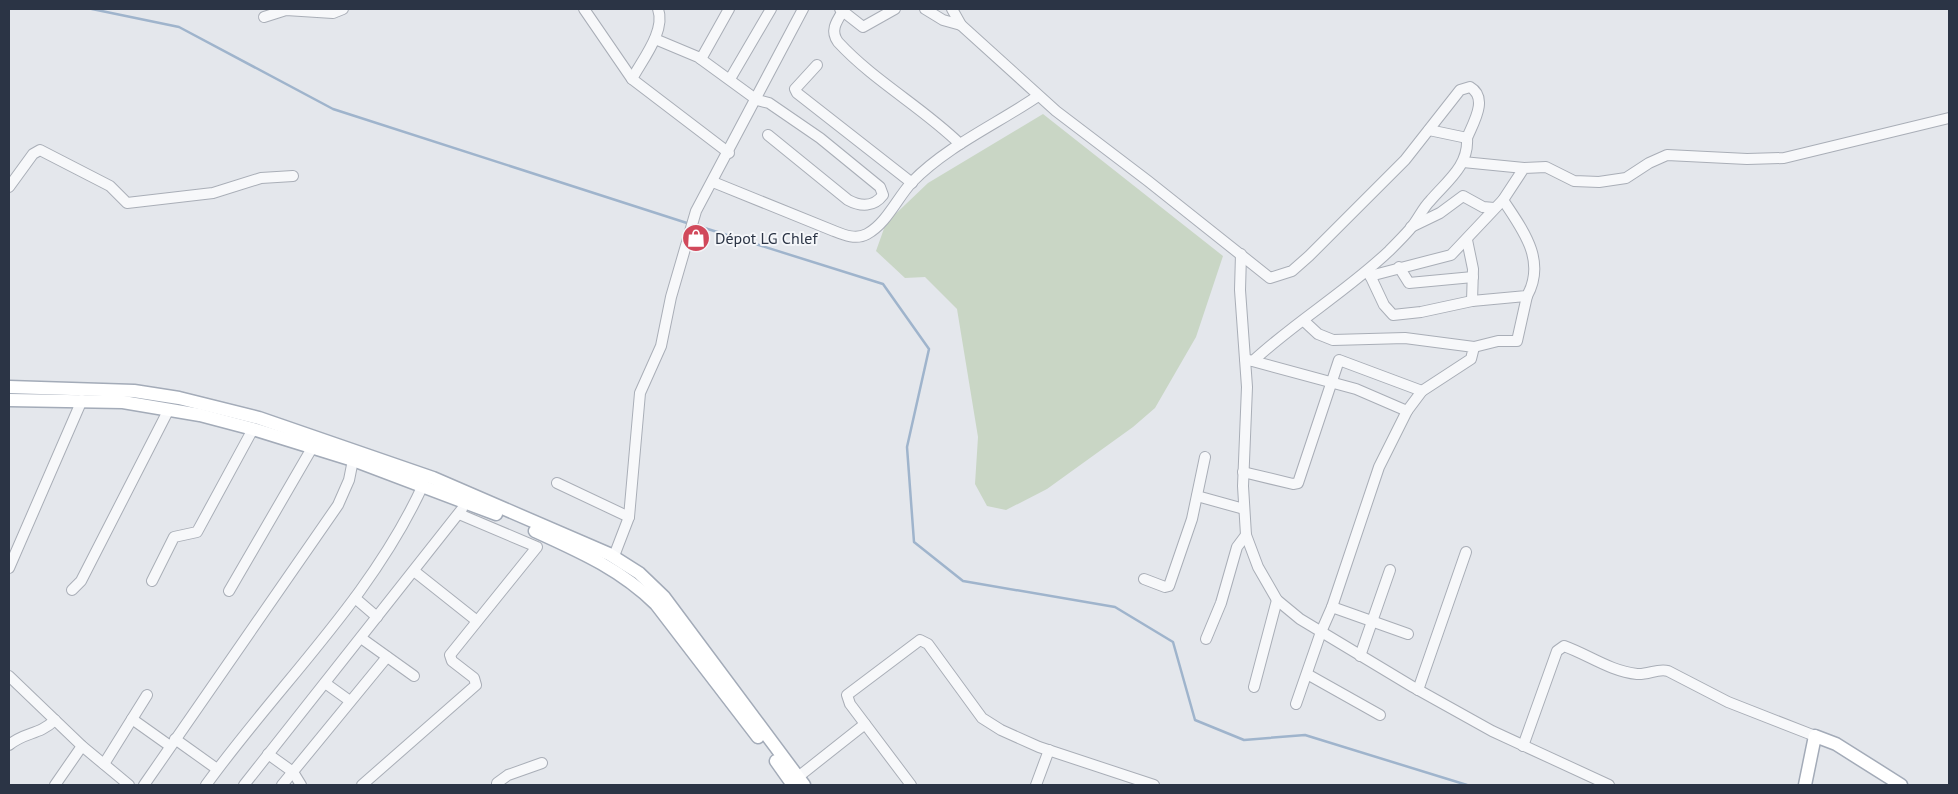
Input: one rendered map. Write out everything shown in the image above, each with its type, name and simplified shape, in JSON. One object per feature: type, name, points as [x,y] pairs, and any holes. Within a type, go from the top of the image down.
[{"type":"main road","points":[[9,387],[134,391],[179,398],[424,481],[608,557],[623,569],[641,589],[660,600],[796,780]]},
{"type":"main road","points":[[9,400],[123,402],[251,423],[312,448],[424,481],[467,503],[608,557]]},
{"type":"main road","points":[[1805,785],[1815,736],[1836,744],[1901,785]]},
{"type":"street","points":[[264,17],[286,10],[333,12],[343,9]]},
{"type":"street","points":[[584,9],[632,79],[728,153]]},
{"type":"street","points":[[632,79],[655,39],[660,18],[658,9]]},
{"type":"street","points":[[701,59],[729,9]]},
{"type":"street","points":[[730,79],[771,9]]},
{"type":"street","points":[[608,557],[628,517],[640,393],[661,346],[671,298],[696,211],[757,100],[803,9]]},
{"type":"street","points":[[895,9],[863,27],[841,10],[834,30],[834,36],[872,74],[943,127],[960,144]]},
{"type":"street","points":[[925,9],[943,20],[961,25]]},
{"type":"street","points":[[952,9],[961,25],[1038,96],[1270,278],[1292,271],[1406,160],[1460,90],[1470,87],[1478,96],[1480,106],[1466,138],[1468,151],[1463,162],[1422,209],[1412,228],[1369,273],[1249,360]]},
{"type":"street","points":[[655,39],[671,44],[701,59],[757,100],[769,104],[820,138],[880,187],[884,195],[869,205],[855,204],[768,135]]},
{"type":"street","points":[[817,65],[795,89],[797,93],[912,182]]},
{"type":"street","points":[[713,182],[834,231],[860,237],[868,233],[891,211],[912,182],[960,144],[1038,96]]},
{"type":"street","points":[[1463,162],[1524,168],[1546,167],[1574,181],[1599,182],[1626,178],[1649,163],[1667,156],[1747,159],[1784,158],[1949,118]]},
{"type":"street","points":[[1429,130],[1466,138]]},
{"type":"street","points":[[9,187],[33,154],[40,150],[110,186],[127,203],[213,193],[261,178],[293,176]]},
{"type":"street","points":[[1369,273],[1451,256],[1503,200],[1524,168]]},
{"type":"street","points":[[1412,228],[1440,213],[1463,196],[1483,207],[1494,208]]},
{"type":"street","points":[[1304,321],[1318,334],[1332,340],[1405,338],[1474,347],[1498,341],[1517,341],[1531,285],[1534,259],[1530,242],[1503,200]]},
{"type":"street","points":[[1466,240],[1473,277],[1472,300]]},
{"type":"street","points":[[1241,254],[1240,290],[1249,360],[1243,472],[1246,535],[1254,559],[1277,600],[1286,609],[1321,632],[1418,690],[1523,746],[1609,785]]},
{"type":"street","points":[[1399,267],[1410,283],[1473,277]]},
{"type":"street","points":[[1369,273],[1384,305],[1393,315],[1453,306],[1472,300],[1527,296]]},
{"type":"street","points":[[1296,704],[1332,606],[1379,467],[1407,411],[1422,391],[1467,363],[1472,356],[1474,347]]},
{"type":"street","points":[[1243,472],[1293,484],[1298,483],[1332,382],[1337,361],[1341,359],[1422,391]]},
{"type":"street","points":[[1249,360],[1356,388],[1407,411]]},
{"type":"street","points":[[9,568],[82,400]]},
{"type":"street","points":[[72,590],[81,581],[169,409]]},
{"type":"street","points":[[152,581],[174,537],[197,532],[251,423]]},
{"type":"street","points":[[229,591],[312,448]]},
{"type":"street","points":[[1144,579],[1165,588],[1169,586],[1197,496],[1205,456]]},
{"type":"street","points":[[144,785],[338,505],[349,480],[353,460]]},
{"type":"street","points":[[206,785],[355,598],[389,551],[424,481]]},
{"type":"street","points":[[557,483],[628,517]]},
{"type":"street","points":[[1197,496],[1244,509]]},
{"type":"street","points":[[244,785],[467,503]]},
{"type":"street","points":[[362,785],[476,685],[474,678],[452,661],[450,654],[537,546],[459,514]]},
{"type":"street","points":[[1206,640],[1222,602],[1237,547],[1246,535]]},
{"type":"street","points":[[1418,690],[1466,552]]},
{"type":"street","points":[[1360,656],[1390,570]]},
{"type":"street","points":[[414,571],[477,622]]},
{"type":"street","points":[[355,598],[378,617]]},
{"type":"street","points":[[1254,687],[1277,600]]},
{"type":"street","points":[[1332,606],[1408,634]]},
{"type":"street","points":[[361,638],[414,676]]},
{"type":"street","points":[[911,785],[850,704],[847,695],[914,642],[925,640],[982,718],[1020,740],[1154,785]]},
{"type":"street","points":[[1523,746],[1557,651],[1564,646],[1592,660],[1623,671],[1638,674],[1663,669],[1728,702],[1815,736]]},
{"type":"street","points":[[282,785],[387,657]]},
{"type":"street","points":[[1306,674],[1380,715]]},
{"type":"street","points":[[9,676],[123,783]]},
{"type":"street","points":[[325,683],[350,702]]},
{"type":"street","points":[[104,764],[146,695]]},
{"type":"street","points":[[132,719],[217,769]]},
{"type":"street","points":[[9,744],[23,735],[41,732],[55,720]]},
{"type":"street","points":[[796,780],[865,724]]},
{"type":"street","points":[[55,785],[82,746]]},
{"type":"street","points":[[1036,785],[1049,750]]},
{"type":"street","points":[[268,754],[293,772],[301,785]]},
{"type":"street","points":[[497,785],[497,782],[508,775],[542,763]]},
{"type":"green space","points":[[1043,114],[1223,256],[1196,337],[1155,408],[1133,427],[1047,489],[1006,510],[987,506],[975,484],[978,437],[957,309],[925,277],[905,278],[876,251],[886,223],[928,183]]},
{"type":"waterway","points":[[92,9],[179,27],[333,109],[690,224]]},
{"type":"waterway","points":[[695,225],[883,284],[929,349],[907,447],[914,542],[963,581],[1115,607],[1173,642],[1195,720],[1244,740],[1305,735],[1467,785]]},
{"type":"place","name":"Dépot LG Chlef","points":[[696,238]]}]
